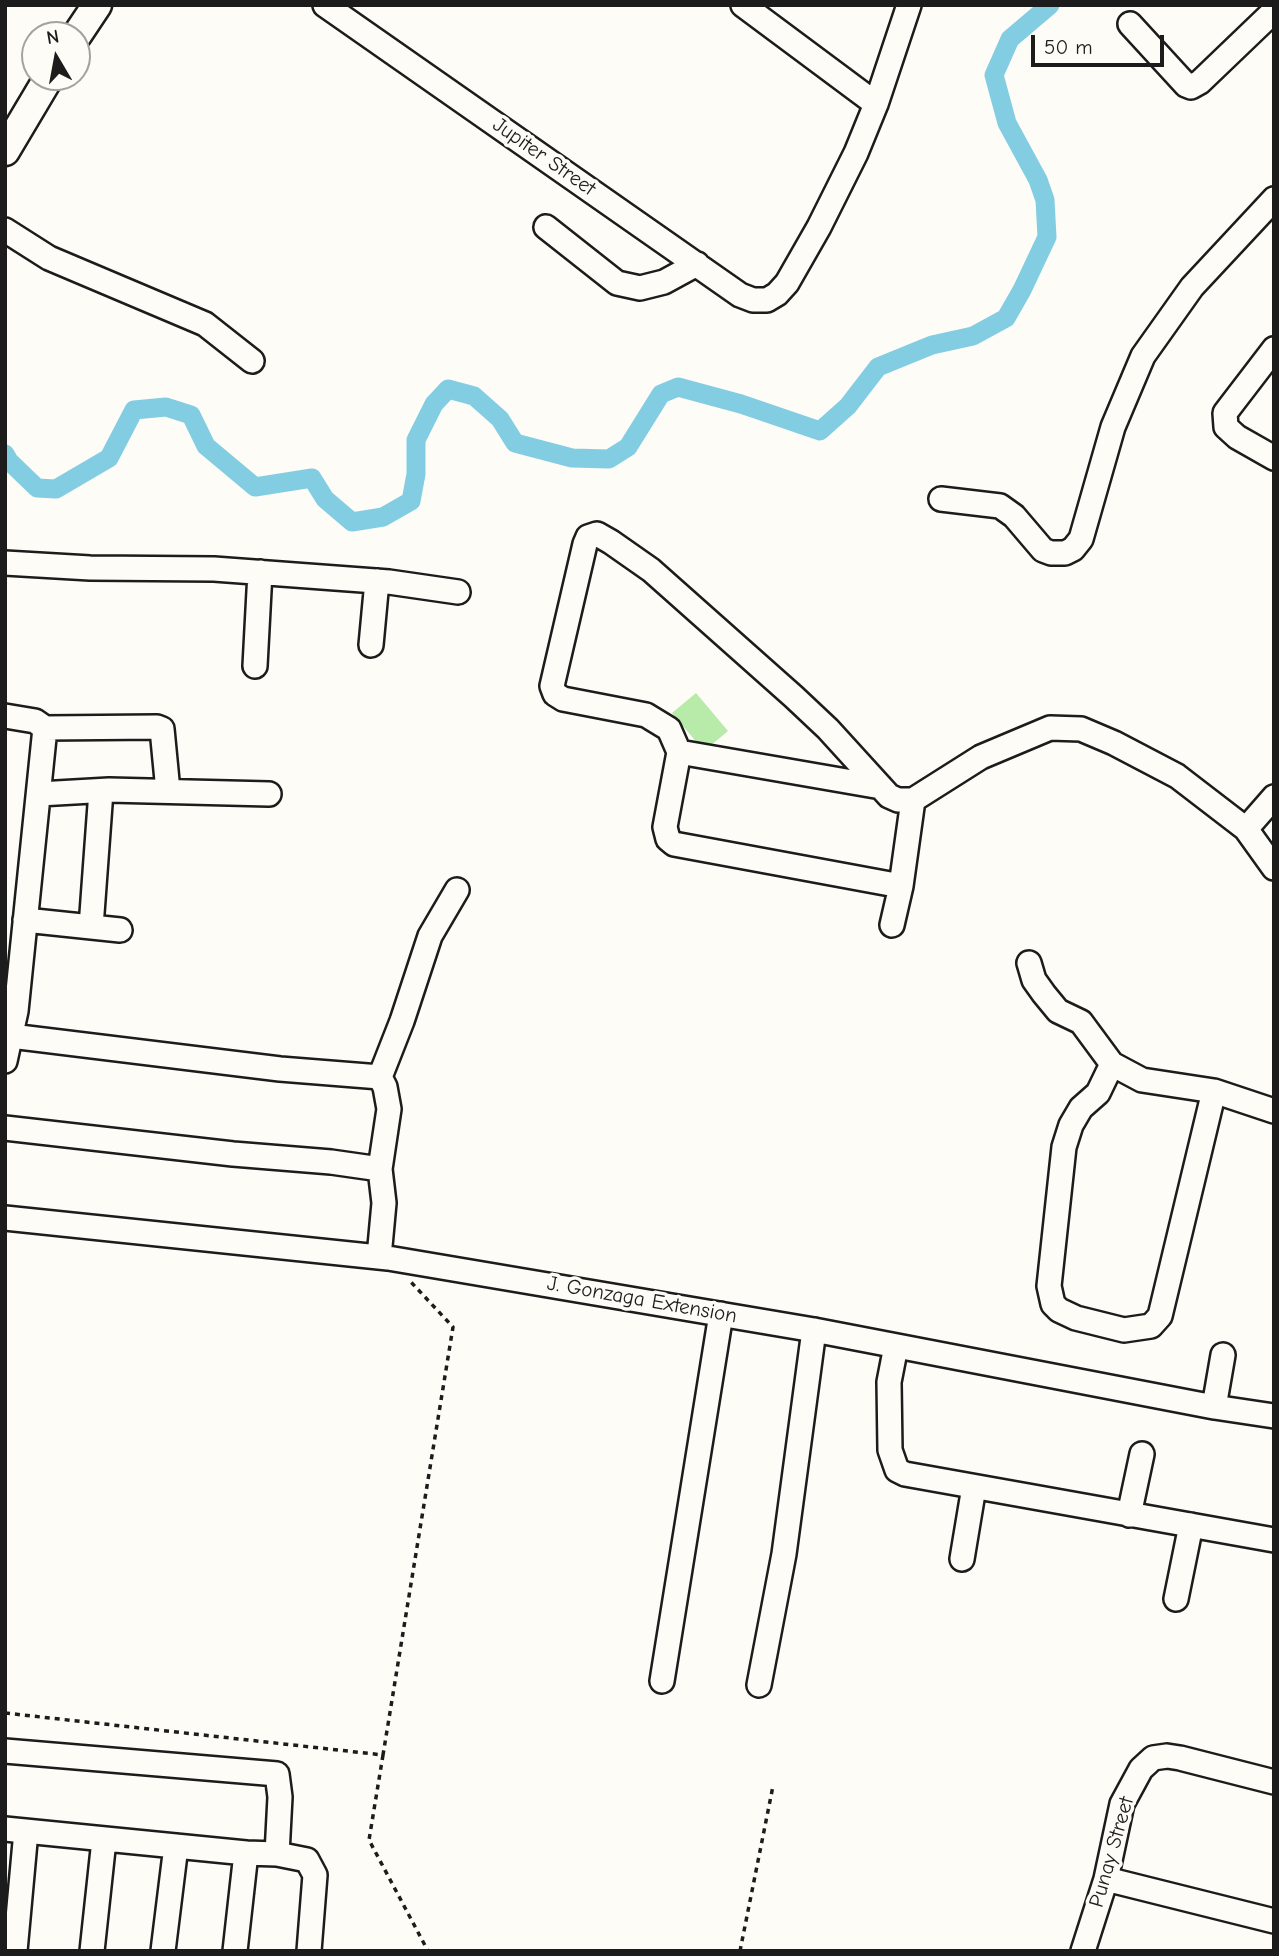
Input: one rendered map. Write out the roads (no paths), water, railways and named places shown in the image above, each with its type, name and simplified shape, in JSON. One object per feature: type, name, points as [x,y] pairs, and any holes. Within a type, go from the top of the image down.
[{"type":"main road","points":[[86,21],[97,5]]},
{"type":"main road","points":[[5,151],[41,91]]},
{"type":"street","name":"Jupiter Street","points":[[325,5],[740,295],[753,300],[767,300],[787,283],[856,153],[876,104]]},
{"type":"street","points":[[743,5],[876,104],[909,5]]},
{"type":"street","points":[[1130,24],[1186,85],[1191,86],[1200,82],[1274,11]]},
{"type":"street","points":[[942,499],[1000,506],[1022,525],[1043,550],[1057,553],[1073,549],[1081,539],[1113,427],[1143,356],[1192,287],[1274,200]]},
{"type":"street","points":[[546,227],[617,283],[640,288],[664,282],[697,264]]},
{"type":"street","points":[[5,230],[50,258],[205,324],[252,362]]},
{"type":"street","points":[[1274,349],[1225,413],[1226,427],[1237,437],[1274,458]]},
{"type":"street","points":[[901,886],[674,844],[668,839],[665,827],[679,752],[669,729],[646,715],[564,699],[555,694],[552,686],[585,544],[589,537],[597,534],[651,570],[794,696],[889,796],[898,800],[913,800],[981,757],[1050,728],[1081,729],[1177,776],[1246,829],[1274,868]]},
{"type":"street","points":[[5,563],[260,572],[377,581],[458,592]]},
{"type":"street","points":[[255,666],[260,572]]},
{"type":"street","points":[[371,645],[377,581]]},
{"type":"street","points":[[5,716],[35,721],[45,728],[162,729],[168,791]]},
{"type":"street","points":[[5,1061],[16,1011],[45,728]]},
{"type":"street","points":[[679,752],[881,787]]},
{"type":"street","points":[[39,794],[101,791],[269,794]]},
{"type":"street","points":[[91,927],[101,791]]},
{"type":"street","points":[[1246,829],[1274,797]]},
{"type":"street","points":[[892,925],[901,886],[913,800]]},
{"type":"street","points":[[383,1257],[384,1203],[380,1169],[388,1109],[385,1087],[380,1077],[430,936],[457,890]]},
{"type":"street","points":[[25,920],[120,930]]},
{"type":"street","points":[[1029,963],[1034,980],[1044,994],[1058,1011],[1082,1021],[1112,1064],[1142,1080],[1214,1091],[1274,1111]]},
{"type":"street","points":[[11,1036],[280,1069],[380,1077]]},
{"type":"street","points":[[1112,1064],[1098,1093],[1081,1108],[1063,1147],[1049,1286],[1053,1304],[1076,1318],[1124,1330],[1151,1326],[1160,1316],[1214,1091]]},
{"type":"street","points":[[5,1128],[380,1169]]},
{"type":"street","name":"J. Gonzaga Extension","points":[[5,1218],[383,1257],[814,1330],[1214,1407],[1274,1416]]},
{"type":"street","points":[[662,1681],[721,1314]]},
{"type":"street","points":[[759,1685],[784,1554],[814,1330]]},
{"type":"street","points":[[896,1346],[889,1382],[889,1400],[890,1450],[897,1470],[905,1474],[974,1487],[1274,1540]]},
{"type":"street","points":[[1214,1407],[1223,1355]]},
{"type":"street","points":[[1129,1515],[1142,1454]]},
{"type":"street","points":[[962,1559],[974,1487]]},
{"type":"street","points":[[1176,1599],[1191,1525]]},
{"type":"street","points":[[5,1751],[277,1774],[278,1854]]},
{"type":"street","name":"Punay Street","points":[[1083,1951],[1106,1879],[1122,1804],[1141,1769],[1153,1758],[1180,1758],[1274,1782]]},
{"type":"street","points":[[15,1951],[16,1830],[278,1854],[307,1860],[314,1871],[309,1951]]},
{"type":"street","points":[[92,1951],[104,1840]]},
{"type":"street","points":[[163,1951],[176,1846]]},
{"type":"street","points":[[235,1951],[246,1853]]},
{"type":"street","points":[[1106,1879],[1274,1921]]},
{"type":"waterway","points":[[5,454],[37,488],[56,489],[109,458],[134,410],[166,407],[191,415],[206,446],[255,487],[312,478],[325,499],[352,522],[383,517],[411,501],[416,474],[416,440],[434,404],[448,389],[474,396],[500,419],[515,443],[572,458],[609,459],[628,447],[661,394],[678,387],[741,404],[820,431],[848,406],[878,367],[932,345],[973,336],[1006,318],[1022,290],[1047,237],[1045,200],[1038,180],[1007,123],[994,75],[1010,39],[1050,5]]}]
